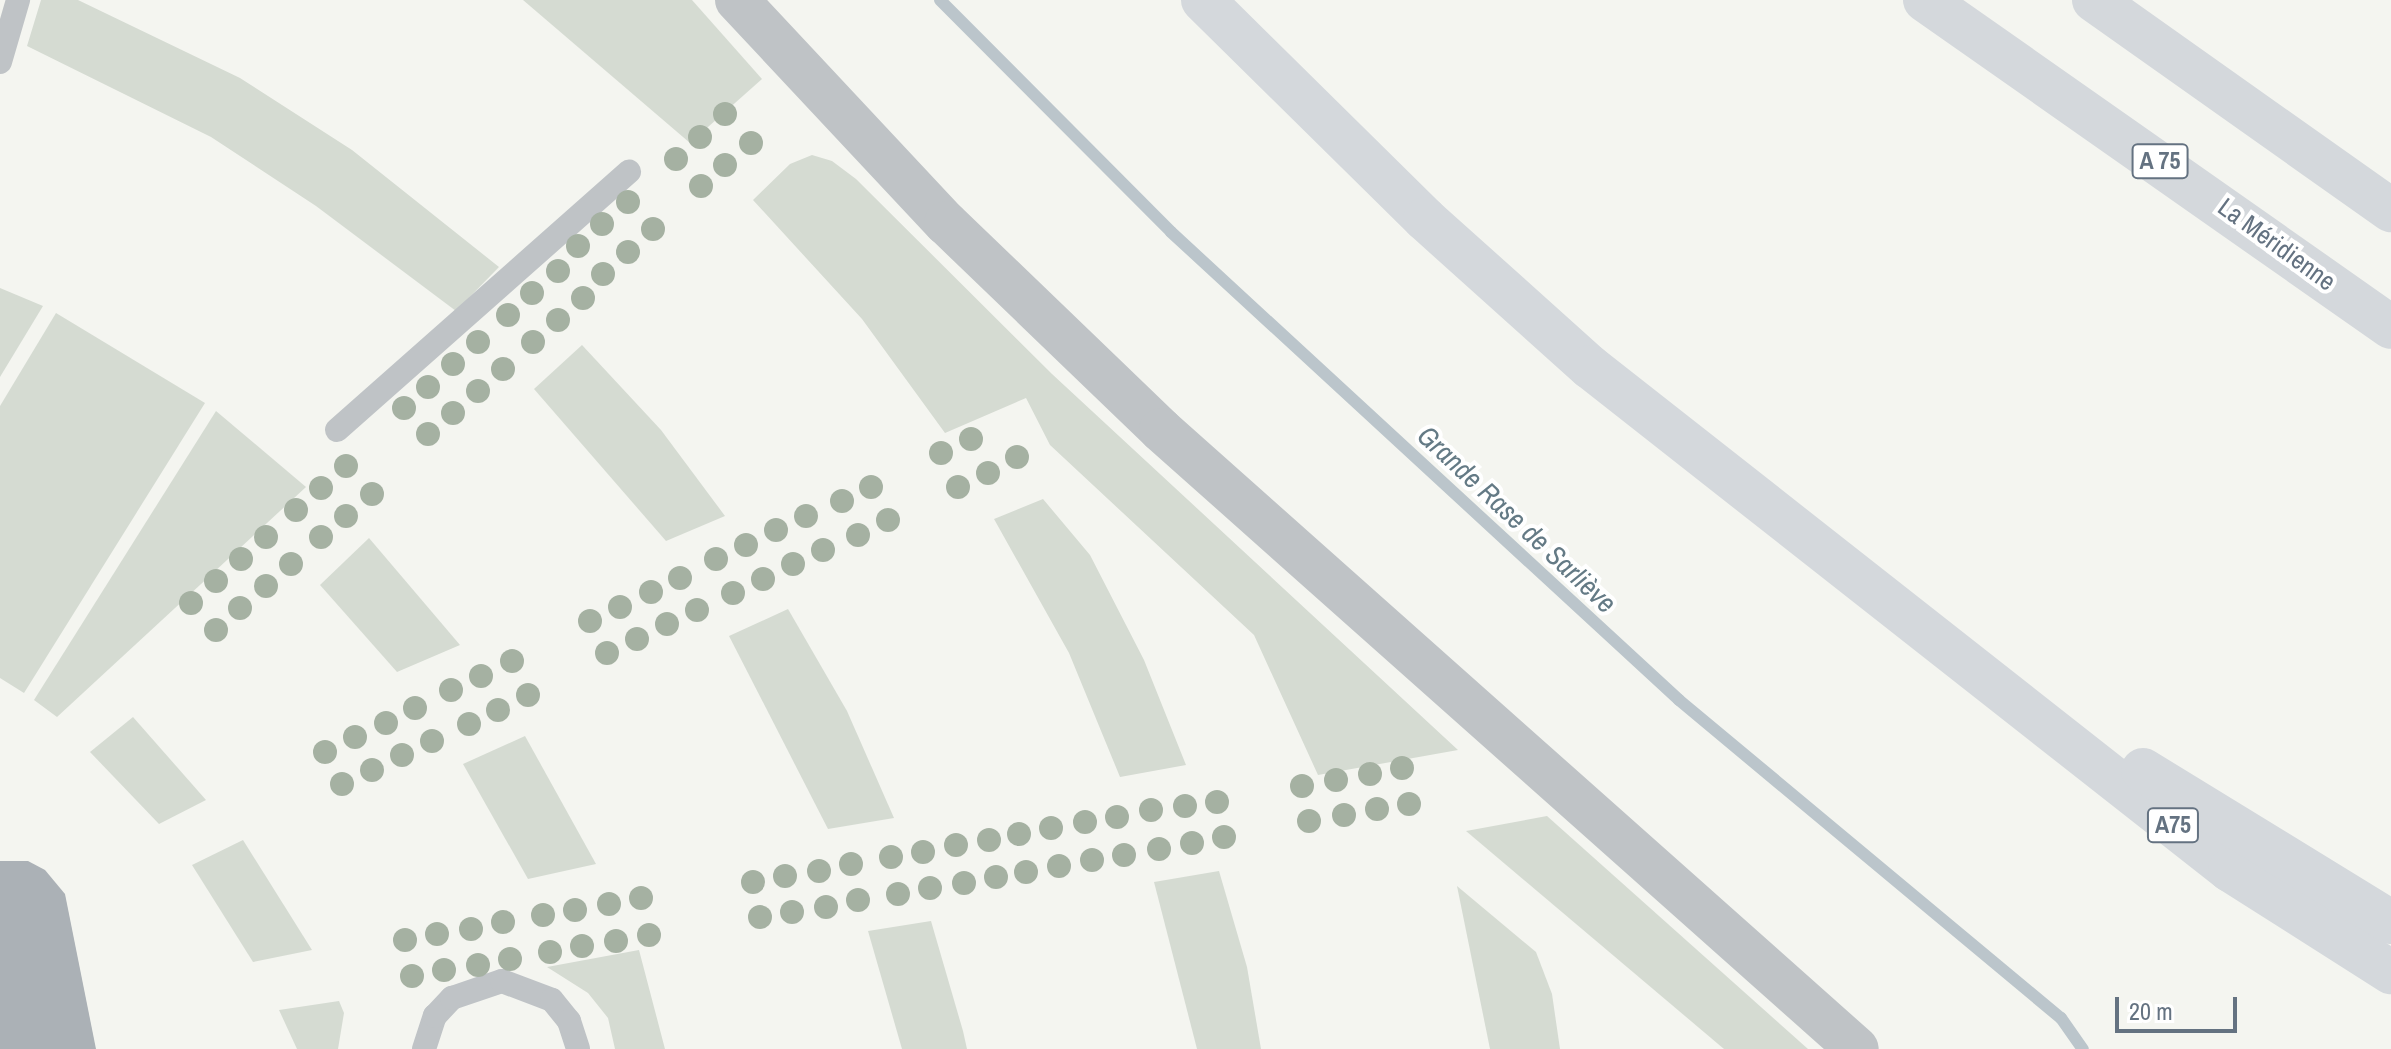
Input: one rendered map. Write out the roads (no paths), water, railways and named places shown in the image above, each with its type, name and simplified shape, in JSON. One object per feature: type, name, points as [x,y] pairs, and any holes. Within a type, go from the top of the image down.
[{"type":"highway","points":[[1203,0],[1425,219],[1590,367],[1967,661],[2391,922]]},
{"type":"highway","name":"La Méridienne","points":[[1925,0],[2391,327]]},
{"type":"highway","points":[[2094,0],[2391,210]]},
{"type":"highway","name":"A75","points":[[1967,661],[2230,870],[2391,972]]},
{"type":"street","points":[[737,0],[946,223],[1161,430],[1857,1049]]},
{"type":"lane","points":[[0,62],[18,0]]},
{"type":"lane","points":[[337,430],[629,172]]},
{"type":"lane","points":[[424,1049],[435,1016],[452,998],[502,981],[552,1000],[569,1021],[578,1049]]},
{"type":"waterway","name":"Grande Rase de Sarliève","points":[[940,0],[1171,232],[1679,700],[2061,1018],[2083,1049]]}]
